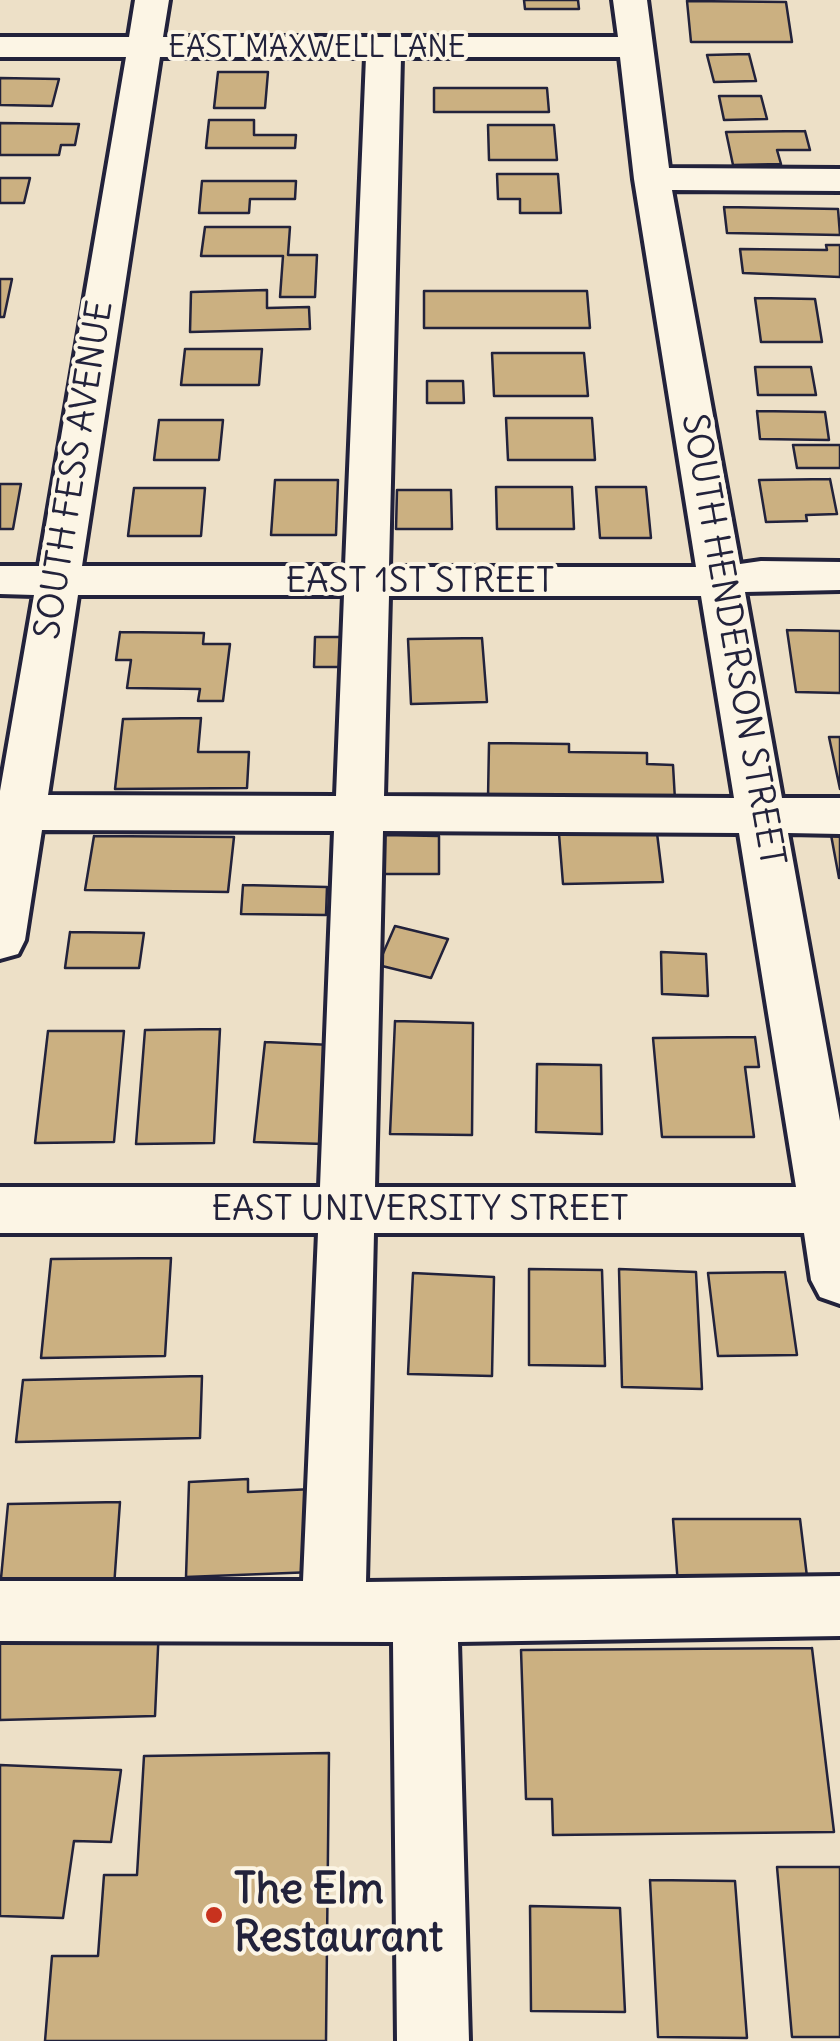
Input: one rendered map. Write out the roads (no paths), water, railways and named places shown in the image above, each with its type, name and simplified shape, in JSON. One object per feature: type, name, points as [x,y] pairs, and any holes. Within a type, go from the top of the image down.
[{"type":"street","name":"SOUTH FESS AVENUE","points":[[0,940],[11,812],[55,581],[152,0]]},
{"type":"street","name":"SOUTH HENDERSON STREET","points":[[630,0],[652,179],[834,1210],[840,1280]]},
{"type":"street","name":"EAST MAXWELL LANE","points":[[0,47],[635,47]]},
{"type":"street","points":[[334,1611],[384,47]]},
{"type":"street","points":[[652,179],[840,180]]},
{"type":"street","name":"EAST 1ST STREET","points":[[0,580],[723,582],[761,575],[840,576]]},
{"type":"street","points":[[11,812],[840,816]]},
{"type":"street","name":"EAST UNIVERSITY STREET","points":[[0,1210],[834,1210]]},
{"type":"street","points":[[0,1611],[425,1613],[840,1606]]},
{"type":"street","points":[[425,1613],[433,2041]]},
{"type":"place","name":"The Elm Restaurant","points":[[214,1915]]}]
